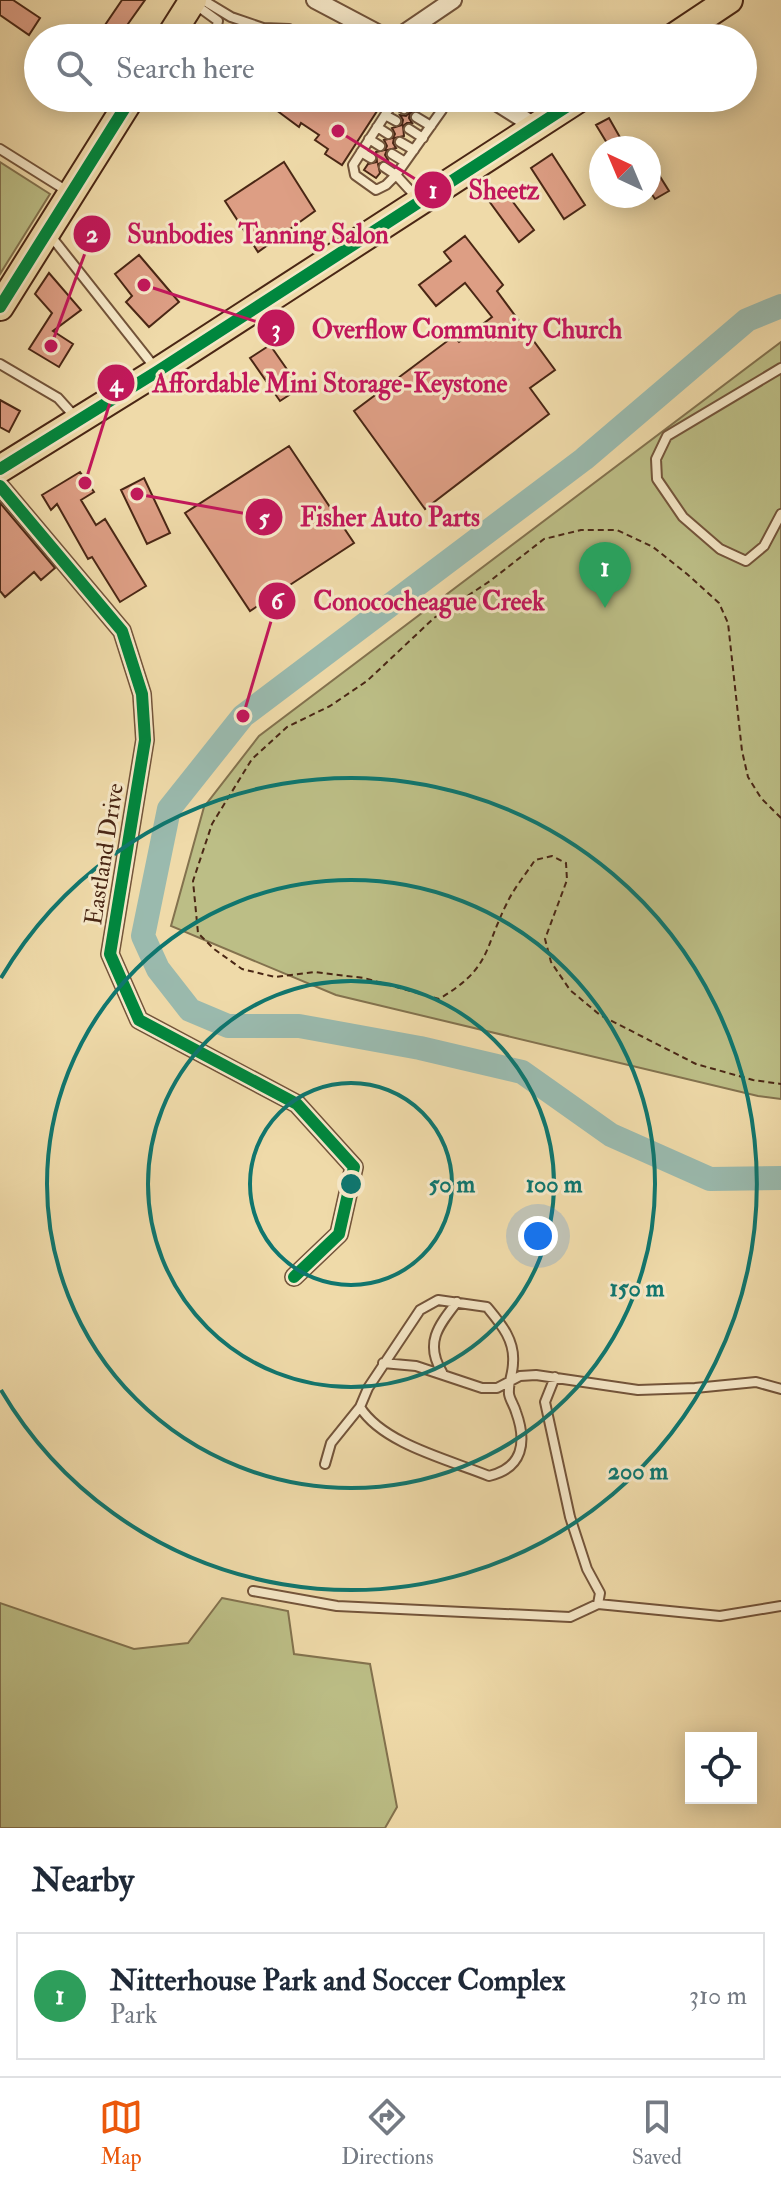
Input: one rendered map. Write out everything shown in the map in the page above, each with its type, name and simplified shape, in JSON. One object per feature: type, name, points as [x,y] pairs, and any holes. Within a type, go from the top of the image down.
[{"type":"highway","points":[[693,24],[729,0]]},
{"type":"highway","points":[[179,24],[196,1]]},
{"type":"highway","points":[[4,293],[47,232],[122,112]]},
{"type":"highway","points":[[0,469],[158,371],[559,112]]},
{"type":"street","points":[[315,0],[360,24]]},
{"type":"street","points":[[418,24],[453,0]]},
{"type":"street","points":[[512,112],[536,127]]},
{"type":"street","name":"Eastland Drive","points":[[0,486],[122,631],[142,694],[145,740],[110,954],[139,1020],[297,1104],[354,1167],[339,1234],[294,1277]]},
{"type":"lane","points":[[196,1],[218,21],[217,24]]},
{"type":"lane","points":[[196,1],[251,24]]},
{"type":"lane","points":[[387,112],[353,165],[355,175],[376,190],[396,175],[441,112]]},
{"type":"lane","points":[[385,115],[396,121]]},
{"type":"lane","points":[[416,117],[431,126]]},
{"type":"lane","points":[[377,127],[388,134]]},
{"type":"lane","points":[[409,129],[423,138]]},
{"type":"lane","points":[[369,139],[380,146]]},
{"type":"lane","points":[[400,142],[414,150]]},
{"type":"lane","points":[[0,149],[71,193]]},
{"type":"lane","points":[[361,152],[371,158]]},
{"type":"lane","points":[[392,154],[405,162]]},
{"type":"lane","points":[[384,167],[421,201]]},
{"type":"lane","points":[[47,232],[158,371]]},
{"type":"lane","points":[[0,364],[58,398],[79,421]]},
{"type":"lane","points":[[781,368],[667,436],[656,459],[657,479],[683,517],[720,549],[746,561],[764,546],[781,514]]},
{"type":"lane","points":[[325,1464],[331,1443],[360,1407],[383,1363],[420,1310],[438,1300],[487,1307],[505,1329],[513,1348],[513,1366],[508,1383],[521,1446],[516,1462],[503,1472],[489,1476],[390,1436],[367,1418],[360,1407]]},
{"type":"lane","points":[[442,1373],[433,1359],[434,1341],[439,1325],[457,1302]]},
{"type":"lane","points":[[383,1363],[416,1366],[482,1388],[497,1388],[520,1376],[555,1377],[638,1390],[756,1382],[781,1389]]},
{"type":"lane","points":[[555,1377],[545,1402],[570,1517],[587,1569],[600,1593],[598,1604]]},
{"type":"lane","points":[[253,1591],[337,1606],[570,1617],[598,1604],[720,1616],[781,1606]]},
{"type":"path","points":[[781,818],[761,798],[748,777],[742,751],[728,623],[719,603],[653,547],[617,530],[581,530],[544,539],[490,581],[434,618],[367,681],[330,706],[287,727],[252,759],[212,824],[193,881],[198,933],[242,969],[275,977],[314,972],[364,978],[439,999],[463,985],[485,960],[507,902],[535,860],[552,856],[566,863],[567,880],[545,939],[551,962],[570,990],[600,1015],[696,1064],[753,1080],[781,1084]]},
{"type":"green space","points":[[0,162],[50,194],[0,274]]},
{"type":"green space","points":[[781,342],[781,1099],[336,995],[171,926],[204,807],[259,736]]},
{"type":"green space","points":[[222,1598],[288,1611],[294,1654],[370,1664],[397,1807],[385,1828],[0,1828],[0,1603],[134,1649],[188,1643]]},
{"type":"building","points":[[0,0],[13,0],[40,18],[36,24],[24,24],[24,32],[0,15]]},
{"type":"building","points":[[122,0],[145,0],[128,24],[106,24]]},
{"type":"building","points":[[279,112],[376,112],[342,165],[325,154],[328,149],[315,140],[319,135],[301,123],[299,127]]},
{"type":"building","points":[[410,112],[415,112],[410,113],[412,123],[403,126],[404,136],[394,138],[396,148],[387,150],[385,155],[388,160],[378,164],[380,173],[376,178],[364,170],[368,164],[377,162],[376,152],[385,150],[384,140],[393,138],[392,128],[402,125],[400,115],[406,116]]},
{"type":"building","points":[[609,118],[619,136],[603,136],[596,125]]},
{"type":"building","points":[[552,154],[585,205],[564,219],[531,168]]},
{"type":"building","points":[[284,162],[315,211],[258,252],[225,201]]},
{"type":"building","points":[[661,178],[669,191],[661,196]]},
{"type":"building","points":[[504,190],[534,230],[519,242],[489,201]]},
{"type":"building","points":[[465,236],[503,285],[497,291],[555,370],[530,388],[549,414],[425,509],[354,411],[454,336],[459,342],[492,317],[465,283],[436,306],[419,285],[451,261],[444,252]]},
{"type":"building","points":[[139,255],[179,302],[149,327],[126,302],[132,296],[115,274]]},
{"type":"building","points":[[49,273],[81,310],[53,331],[73,344],[59,367],[29,349],[52,313],[35,294]]},
{"type":"building","points":[[270,345],[300,388],[280,401],[250,358]]},
{"type":"building","points":[[0,400],[20,411],[9,432],[0,427]]},
{"type":"building","points":[[289,446],[354,543],[250,611],[185,513]]},
{"type":"building","points":[[80,472],[94,492],[81,500],[96,525],[105,519],[146,586],[120,602],[92,557],[88,559],[57,504],[51,510],[42,495]]},
{"type":"building","points":[[144,478],[170,533],[147,544],[121,490]]},
{"type":"building","points":[[0,503],[55,568],[41,580],[34,572],[5,597],[0,591]]},
{"type":"waterway","points":[[781,306],[747,320],[584,459],[243,716],[169,809],[143,936],[158,969],[190,1010],[228,1026],[299,1026],[420,1048],[522,1072],[611,1135],[710,1179],[781,1178]]},
{"type":"cycle path","points":[[0,307],[122,112]]},
{"type":"cycle path","points":[[0,469],[158,371],[558,112]]},
{"type":"cycle path","points":[[0,486],[122,631],[142,694],[145,740],[110,954],[139,1020],[297,1104],[354,1167],[339,1234],[294,1277]]},
{"type":"place","name":"Sheetz","points":[[338,131]]},
{"type":"place","name":"Overflow Community Church","points":[[144,285]]},
{"type":"place","name":"Sunbodies Tanning Salon","points":[[51,346]]},
{"type":"place","name":"Affordable Mini Storage-Keystone","points":[[85,483]]},
{"type":"place","name":"Fisher Auto Parts","points":[[137,494]]},
{"type":"place","name":"Nitterhouse Park and Soccer Complex","points":[[605,608]]},
{"type":"place","name":"Conococheague Creek","points":[[243,716]]}]
